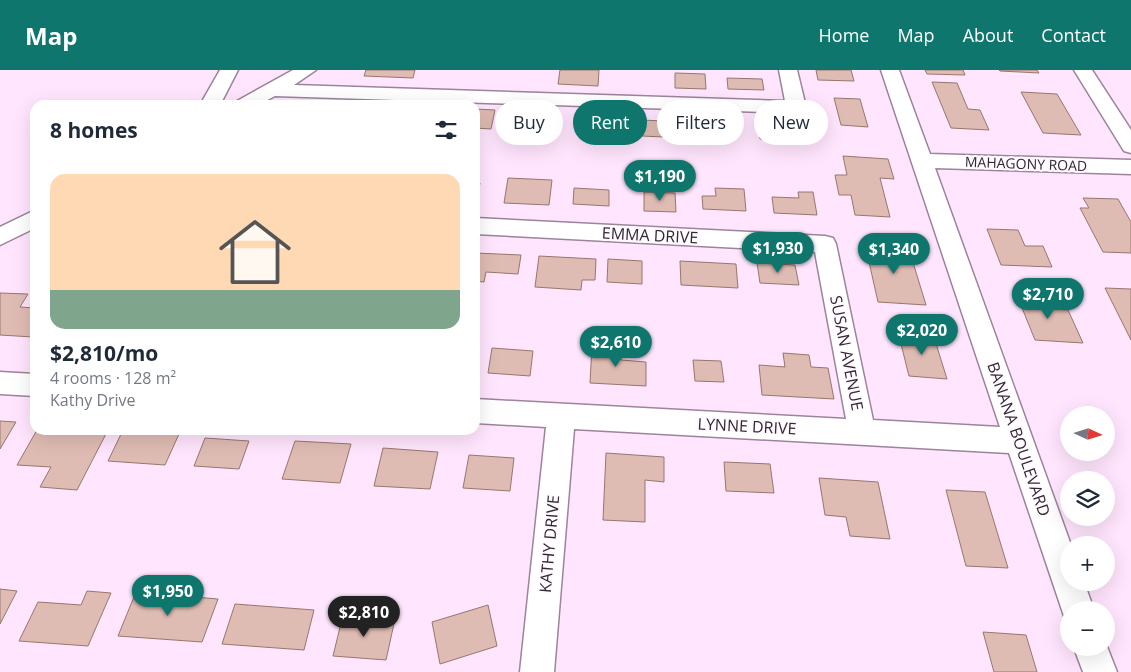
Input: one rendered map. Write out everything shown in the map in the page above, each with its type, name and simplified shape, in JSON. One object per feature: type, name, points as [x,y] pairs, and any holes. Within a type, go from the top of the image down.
[{"type":"street","points":[[213,100],[229,70]]},
{"type":"street","points":[[253,100],[307,70]]},
{"type":"street","points":[[272,90],[796,107],[788,70]]},
{"type":"street","name":"BANANA BOULEVARD","points":[[890,70],[1075,601]]},
{"type":"street","points":[[1083,70],[1131,146]]},
{"type":"street","name":"MAHAGONY ROAD","points":[[922,161],[1131,167]]},
{"type":"street","points":[[0,238],[30,221]]},
{"type":"street","name":"EMMA DRIVE","points":[[480,226],[825,244]]},
{"type":"street","name":"SUSAN AVENUE","points":[[825,244],[862,432]]},
{"type":"street","points":[[0,382],[30,385]]},
{"type":"street","name":"LYNNE DRIVE","points":[[480,411],[1020,441]]},
{"type":"street","name":"KATHY DRIVE","points":[[537,672],[561,416]]},
{"type":"street","points":[[1094,656],[1100,672]]},
{"type":"building","points":[[366,70],[415,70],[413,78],[364,76]]},
{"type":"building","points":[[560,70],[599,70],[598,86],[558,84]]},
{"type":"building","points":[[816,70],[851,70],[854,81],[818,80]]},
{"type":"building","points":[[925,70],[963,70],[965,75],[927,74]]},
{"type":"building","points":[[1037,70],[1039,73],[1000,71]]},
{"type":"building","points":[[675,73],[705,74],[706,89],[675,88]]},
{"type":"building","points":[[727,78],[762,79],[764,90],[728,89]]},
{"type":"building","points":[[932,82],[957,83],[968,109],[980,110],[989,130],[951,128]]},
{"type":"building","points":[[1021,92],[1057,94],[1081,135],[1043,133]]},
{"type":"building","points":[[834,98],[860,99],[868,127],[841,125]]},
{"type":"building","points":[[480,109],[495,110],[491,129],[480,128]]},
{"type":"building","points":[[647,120],[657,121],[657,137],[647,136]]},
{"type":"building","points":[[843,156],[888,159],[894,179],[880,178],[890,217],[855,215],[851,195],[839,195],[835,175],[847,175]]},
{"type":"building","points":[[508,178],[552,180],[549,205],[504,203]]},
{"type":"building","points":[[574,188],[609,190],[609,206],[573,204]]},
{"type":"building","points":[[715,188],[744,189],[746,211],[703,209],[702,196],[716,196]]},
{"type":"building","points":[[644,192],[675,193],[676,212],[644,211]]},
{"type":"building","points":[[798,192],[813,192],[817,215],[774,213],[772,197],[799,198]]},
{"type":"building","points":[[1083,198],[1118,199],[1131,222],[1131,253],[1103,252],[1080,208],[1089,208]]},
{"type":"building","points":[[987,229],[1018,230],[1025,246],[1043,246],[1052,267],[1001,265]]},
{"type":"building","points":[[865,244],[908,246],[926,305],[878,302]]},
{"type":"building","points":[[480,253],[521,255],[518,274],[486,272],[484,282],[480,282]]},
{"type":"building","points":[[539,256],[596,259],[595,280],[582,280],[581,290],[535,287]]},
{"type":"building","points":[[608,259],[642,261],[642,284],[607,282]]},
{"type":"building","points":[[680,261],[736,264],[738,288],[681,285]]},
{"type":"building","points":[[757,263],[795,265],[799,285],[760,283]]},
{"type":"building","points":[[1105,288],[1131,289],[1131,340]]},
{"type":"building","points":[[0,293],[28,294],[20,307],[30,308],[30,337],[0,335]]},
{"type":"building","points":[[1016,293],[1046,295],[1052,309],[1068,310],[1083,343],[1035,340]]},
{"type":"building","points":[[898,332],[933,334],[947,379],[909,376]]},
{"type":"building","points":[[592,345],[622,347],[621,360],[646,362],[646,386],[590,383]]},
{"type":"building","points":[[492,348],[533,351],[530,376],[488,373]]},
{"type":"building","points":[[783,353],[809,355],[811,367],[828,368],[834,399],[762,395],[759,365],[785,367]]},
{"type":"building","points":[[693,360],[721,361],[724,382],[695,381]]},
{"type":"building","points":[[0,421],[16,422],[0,449]]},
{"type":"building","points":[[34,435],[105,435],[77,490],[40,487],[51,467],[17,465]]},
{"type":"building","points":[[121,435],[179,435],[165,465],[108,461]]},
{"type":"building","points":[[205,438],[249,441],[239,469],[194,466]]},
{"type":"building","points":[[295,441],[351,444],[340,483],[282,479]]},
{"type":"building","points":[[383,448],[438,452],[430,489],[374,486]]},
{"type":"building","points":[[606,453],[664,457],[664,482],[645,480],[645,522],[603,520]]},
{"type":"building","points":[[469,455],[514,458],[510,491],[463,488]]},
{"type":"building","points":[[724,462],[770,464],[774,493],[726,491]]},
{"type":"building","points":[[819,478],[878,482],[890,539],[850,536],[846,517],[825,515]]},
{"type":"building","points":[[946,490],[985,492],[1008,568],[966,566]]},
{"type":"building","points":[[0,589],[17,591],[0,624]]},
{"type":"building","points":[[87,591],[111,593],[88,646],[19,641],[38,602],[81,605]]},
{"type":"building","points":[[136,592],[218,599],[202,642],[118,636]]},
{"type":"building","points":[[235,604],[314,610],[304,650],[222,644]]},
{"type":"building","points":[[488,605],[497,646],[440,664],[432,622]]},
{"type":"building","points":[[343,615],[395,619],[386,660],[333,656]]},
{"type":"building","points":[[983,632],[1026,635],[1037,672],[994,672]]}]
